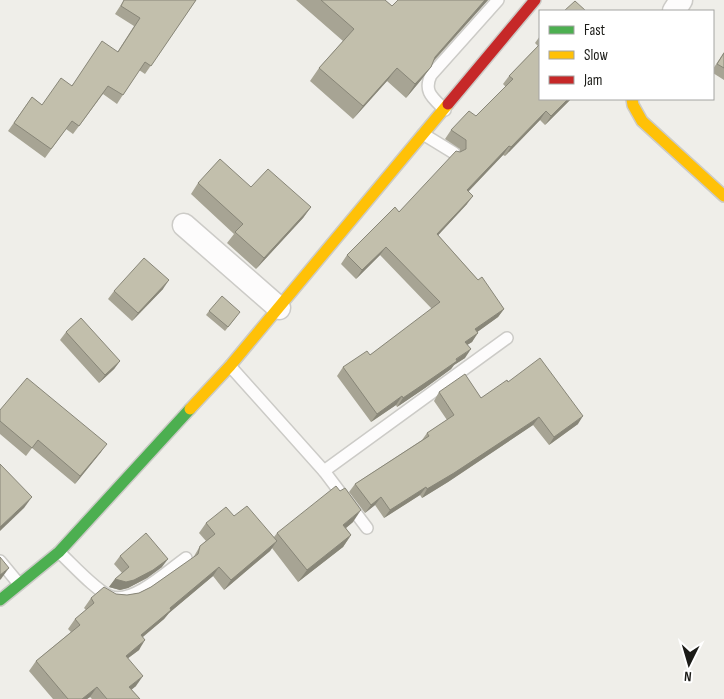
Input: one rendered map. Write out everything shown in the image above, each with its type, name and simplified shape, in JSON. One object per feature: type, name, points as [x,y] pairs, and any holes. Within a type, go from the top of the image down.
[{"type":"street","points":[[0,600],[59,552],[230,366],[535,0]]},
{"type":"street","points":[[632,100],[642,121],[724,196]]},
{"type":"street","points":[[184,225],[279,308]]},
{"type":"lane","points":[[445,110],[431,96],[428,88],[431,75],[498,0]]},
{"type":"lane","points":[[423,134],[454,154]]},
{"type":"lane","points":[[324,471],[507,338]]},
{"type":"lane","points":[[230,366],[324,471],[367,528]]},
{"type":"lane","points":[[59,552],[99,589],[112,597],[124,598],[140,591],[186,558]]},
{"type":"lane","points":[[0,561],[19,584]]},
{"type":"building","points":[[124,0],[196,0],[151,66],[145,62],[123,95],[108,86],[79,126],[72,121],[51,149],[14,123],[32,97],[42,105],[61,78],[72,86],[102,41],[118,52],[140,18],[121,6]]},
{"type":"building","points":[[321,0],[385,0],[392,6],[398,0],[485,0],[435,57],[431,67],[415,84],[397,68],[363,106],[319,68],[354,29]]},
{"type":"building","points":[[575,1],[585,10],[565,10]]},
{"type":"building","points":[[539,45],[539,100],[567,100],[551,116],[546,111],[511,147],[509,146],[467,190],[473,196],[437,234],[478,280],[482,277],[504,309],[475,329],[478,333],[465,342],[471,349],[456,359],[457,361],[377,414],[343,367],[367,351],[370,355],[440,302],[386,247],[362,270],[347,255],[395,207],[399,212],[456,151],[460,152],[466,149],[466,140],[451,130],[469,111],[476,116],[513,79],[509,76]]},
{"type":"building","points":[[724,53],[724,68],[717,64]]},
{"type":"building","points":[[220,159],[251,187],[268,169],[311,207],[264,258],[235,232],[243,224],[198,183]]},
{"type":"building","points":[[144,258],[169,280],[138,313],[114,291]]},
{"type":"building","points":[[222,296],[240,312],[228,327],[209,311]]},
{"type":"building","points":[[81,318],[120,361],[105,375],[66,332]]},
{"type":"building","points":[[540,358],[583,416],[554,437],[539,417],[454,473],[427,489],[426,487],[390,510],[381,497],[371,505],[355,484],[429,436],[427,433],[454,415],[439,392],[465,374],[481,398],[507,380],[508,382]]},
{"type":"building","points":[[27,378],[107,444],[80,476],[38,440],[32,448],[0,421],[0,410]]},
{"type":"building","points":[[0,464],[32,497],[0,527]]},
{"type":"building","points":[[336,486],[340,491],[345,488],[361,510],[343,525],[351,535],[307,570],[277,533]]},
{"type":"building","points":[[247,506],[277,541],[231,580],[219,567],[141,635],[145,640],[126,656],[143,676],[129,687],[140,699],[107,699],[97,687],[82,699],[68,699],[36,661],[80,625],[75,619],[94,603],[91,598],[104,587],[116,594],[127,595],[139,593],[151,587],[198,554],[200,546],[215,534],[206,523],[226,507],[234,516]]},
{"type":"building","points":[[146,533],[168,559],[134,580],[126,582],[115,579],[129,567],[120,556]]},
{"type":"building","points":[[0,557],[9,568],[0,575]]},
{"type":"traffic: fast","points":[[0,600],[59,552],[190,409]]},
{"type":"traffic: slow","points":[[632,100],[642,121],[724,196]]},
{"type":"traffic: slow","points":[[190,409],[230,366],[448,104]]},
{"type":"traffic: jam","points":[[448,104],[535,0]]}]
